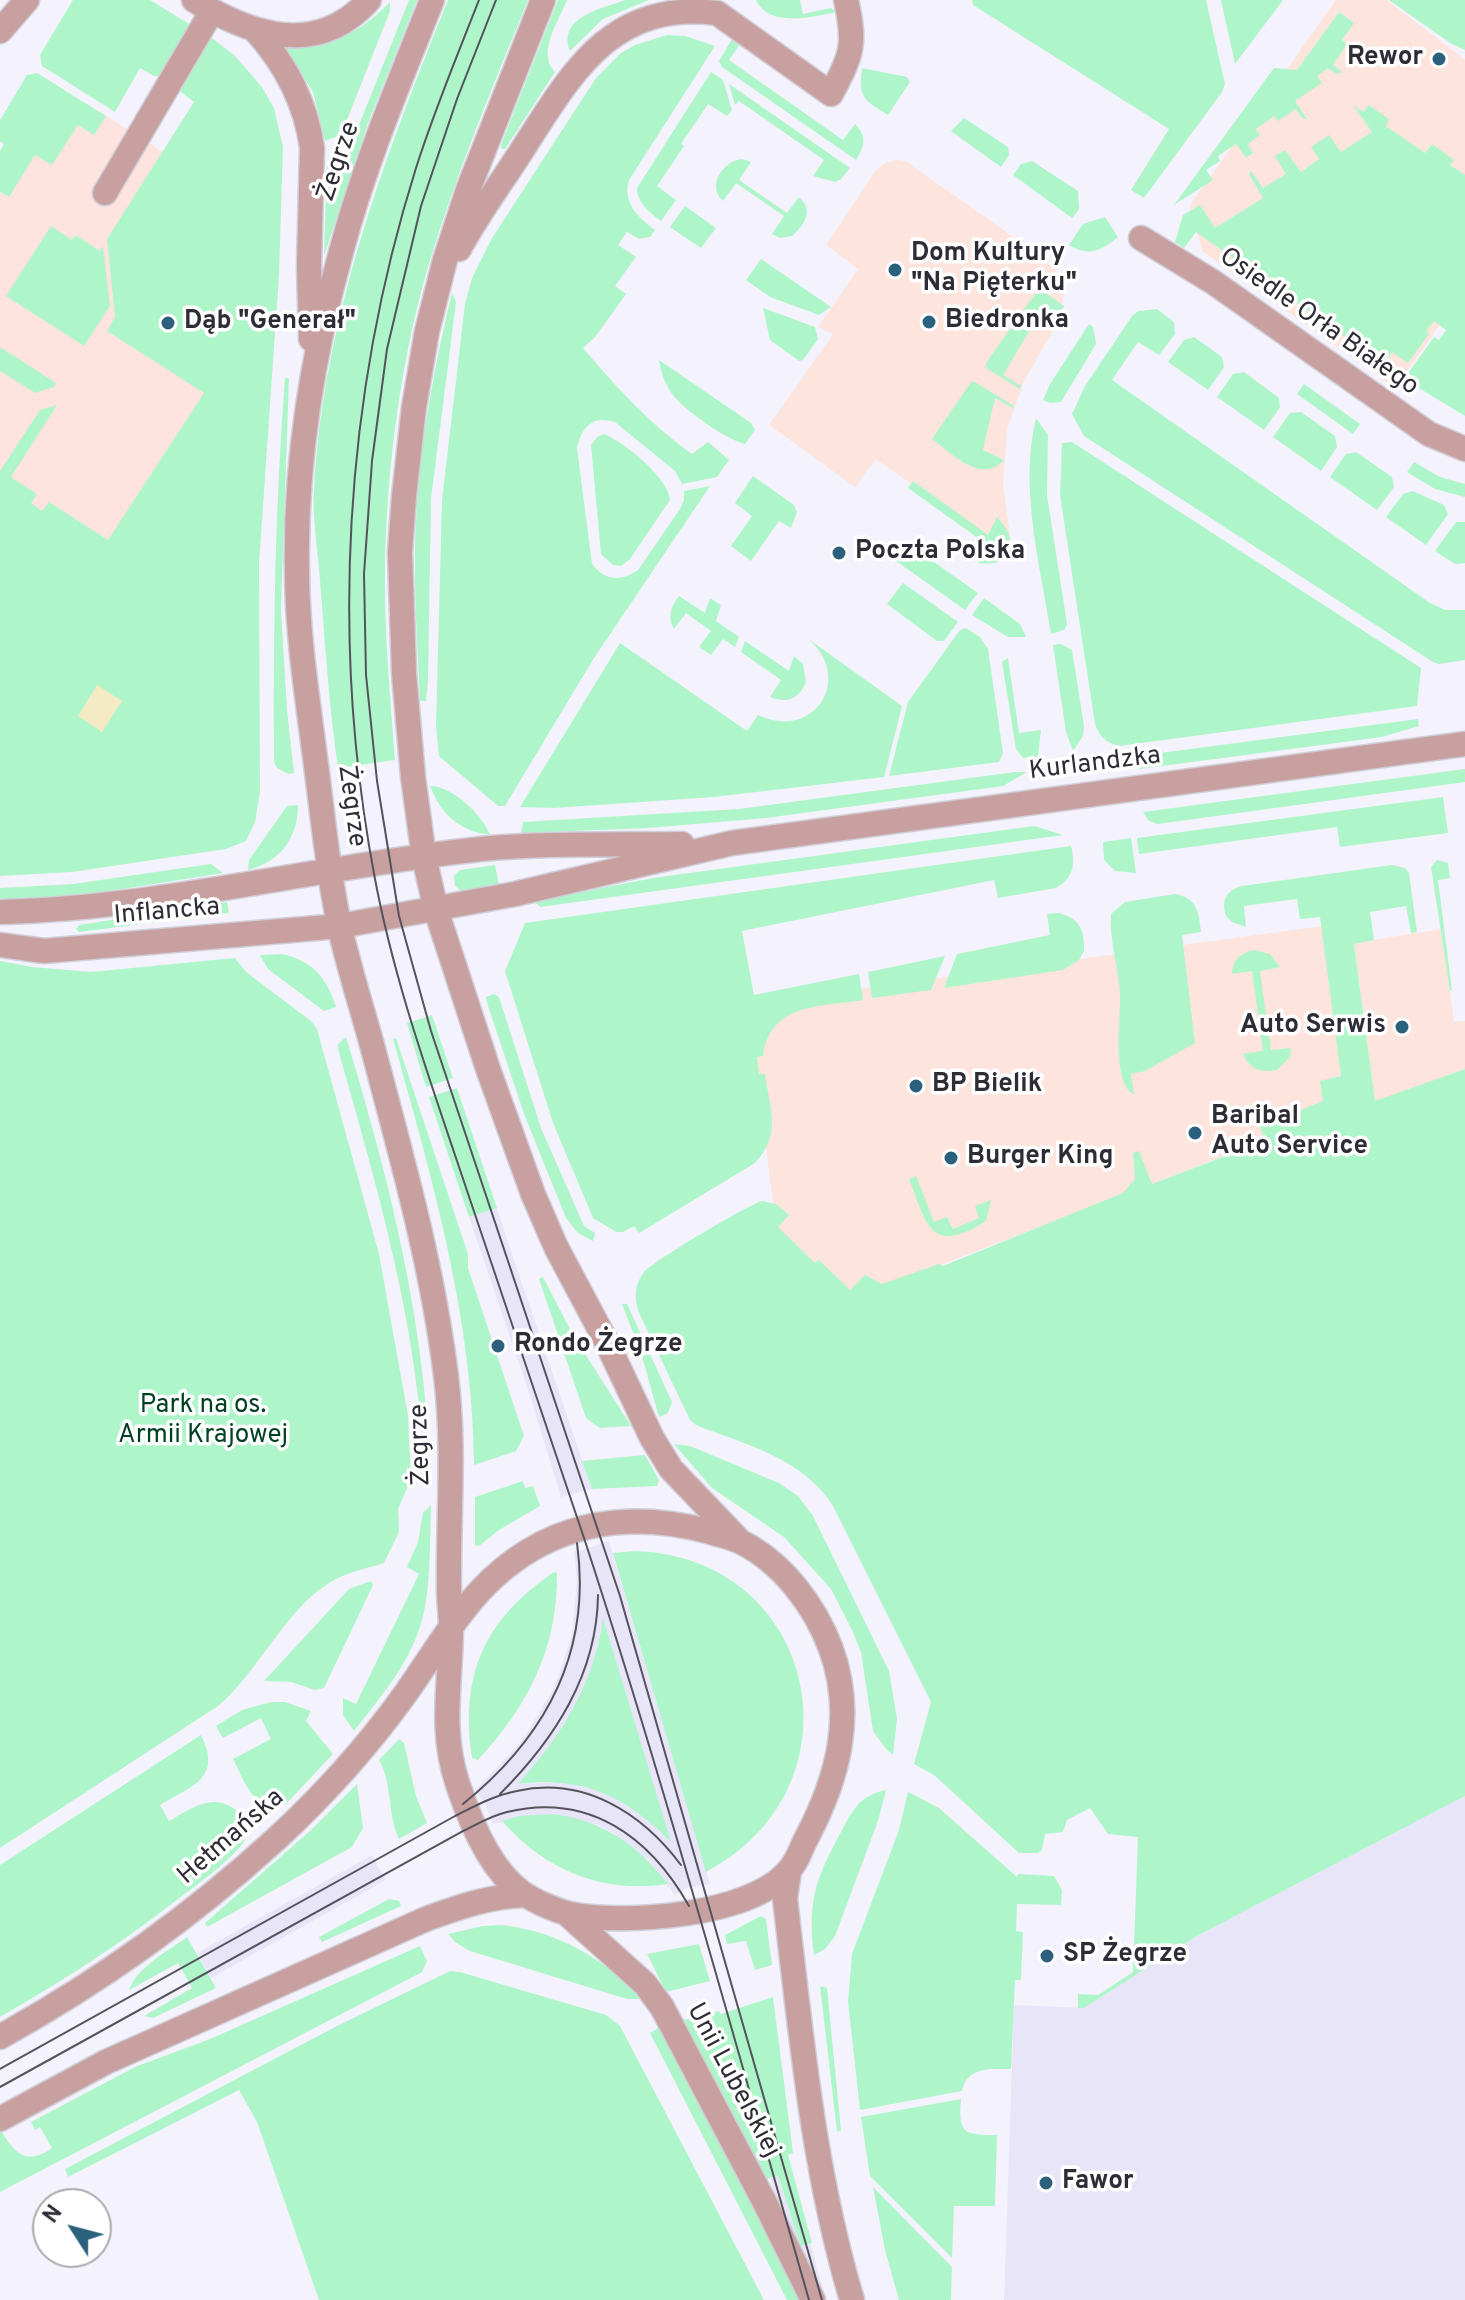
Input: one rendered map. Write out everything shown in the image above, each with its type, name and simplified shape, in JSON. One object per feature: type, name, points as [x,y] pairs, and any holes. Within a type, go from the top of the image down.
[{"type":"street","points":[[0,31],[27,0]]},
{"type":"street","points":[[105,193],[203,6],[254,29],[281,36],[323,32],[349,19],[369,0]]},
{"type":"street","name":"Żegrze","points":[[432,0],[352,213],[328,305],[313,383],[299,504],[297,566],[310,720],[340,926],[419,1219],[438,1318],[448,1392],[452,1456],[448,1591],[451,1627]]},
{"type":"street","points":[[543,0],[468,190],[434,301],[408,453],[400,552],[400,613],[407,722],[424,857],[436,910],[488,1069],[533,1194],[556,1247],[607,1343],[652,1438],[671,1469],[739,1540],[775,1566],[807,1600],[827,1637],[841,1677],[843,1720],[838,1762],[827,1799],[789,1871],[768,1887],[743,1900],[701,1911],[652,1917],[566,1913],[525,1895],[495,1861],[471,1818],[455,1778],[445,1720],[451,1627],[505,1566],[556,1536],[585,1526],[618,1521],[658,1521],[739,1540]]},
{"type":"street","points":[[434,301],[473,225],[574,69],[591,47],[613,28],[653,11],[710,7],[831,94],[850,57],[853,37],[846,0]]},
{"type":"street","points":[[254,29],[285,70],[310,130],[309,267],[313,383]]},
{"type":"street","name":"Osiedle Orła Białego","points":[[1141,238],[1213,282],[1429,434],[1465,449]]},
{"type":"street","name":"Kurlandzka","points":[[436,910],[732,843],[1465,744]]},
{"type":"street","name":"Kurlandzka","points":[[424,857],[506,848],[732,843]]},
{"type":"street","name":"Inflancka","points":[[0,912],[90,907],[424,857]]},
{"type":"street","name":"Inflancka","points":[[0,945],[44,951],[340,926],[436,910]]},
{"type":"street","name":"Hetmańska","points":[[0,2037],[49,2010],[139,1949],[218,1890],[280,1836],[358,1753],[403,1698],[451,1627]]},
{"type":"street","name":"Unii Lubelskiej","points":[[789,1871],[785,1899],[813,2134],[852,2300]]},
{"type":"street","points":[[6,2116],[106,2062],[426,1919],[467,1904],[525,1895]]},
{"type":"street","name":"Unii Lubelskiej","points":[[566,1913],[645,1984],[662,2007],[813,2300]]},
{"type":"shaded area","points":[[1336,0],[1387,0],[1465,60],[1465,290],[1395,388],[1202,251],[1190,205]]},
{"type":"shaded area","points":[[97,110],[174,159],[258,419],[0,805],[0,192],[8,197],[59,116]]},
{"type":"shaded area","points":[[897,160],[907,162],[1043,258],[1057,272],[1063,286],[1058,322],[1023,383],[1007,430],[1003,483],[1011,544],[1008,552],[876,459],[855,487],[769,425],[833,334],[818,327],[858,269],[826,245],[876,170],[885,163]]},
{"type":"shaded area","points":[[1323,926],[1347,1109],[789,1323],[747,1004]]},
{"type":"shaded area","points":[[1442,929],[1454,1022],[1465,1021],[1465,1069],[1375,1102],[1354,943]]},
{"type":"shaded area","points":[[497,1208],[592,1489],[561,1497],[469,1217]]},
{"type":"shaded area","points":[[609,1541],[710,1884],[687,1888],[675,1895],[650,1862],[598,1825],[552,1814],[493,1824],[475,1790],[522,1741],[555,1686],[572,1635],[577,1581],[574,1551]],"holes":[[[603,1620],[670,1841],[642,1815],[606,1793],[564,1782],[519,1784],[548,1750],[575,1710],[593,1668]]]},
{"type":"shaded area","points":[[1465,1796],[1465,2300],[1004,2300],[1014,2005],[1084,2008],[1197,1936]]},
{"type":"shaded area","points":[[372,1855],[386,1880],[211,1978],[197,1953]]},
{"type":"shaded area","points":[[778,2176],[801,2245],[810,2243],[826,2300],[805,2300],[770,2178]]},
{"type":"green space","points":[[73,0],[150,0],[194,27],[161,76],[154,76],[140,68],[115,112],[42,66],[40,55]]},
{"type":"green space","points":[[409,0],[417,0],[368,123],[324,256],[327,165],[343,165]]},
{"type":"green space","points":[[448,0],[528,0],[450,199],[418,303],[403,378],[392,453],[385,566],[386,639],[395,760],[338,768],[314,512],[320,425],[330,362],[361,239],[401,119]]},
{"type":"green space","points":[[558,0],[567,0],[548,46],[550,64],[555,72],[505,149],[502,149],[501,145]]},
{"type":"green space","points":[[625,0],[649,0],[603,19],[570,51],[568,39],[575,22],[594,11]]},
{"type":"green space","points":[[756,0],[800,0],[803,14],[831,8],[837,12],[804,18],[781,17],[762,9]]},
{"type":"green space","points":[[972,0],[1206,0],[1225,84],[1144,198],[1131,190],[1169,129],[973,5]]},
{"type":"green space","points":[[1221,0],[1283,0],[1235,64]]},
{"type":"green space","points":[[1389,0],[1465,0],[1465,50],[1450,43]]},
{"type":"green space","points":[[390,2],[390,11],[341,135],[325,141],[313,92],[286,48],[317,44],[343,36],[367,23]]},
{"type":"green space","points":[[1339,12],[1354,23],[1342,40],[1347,44],[1333,65],[1342,72],[1337,74],[1328,68],[1317,76],[1322,83],[1295,101],[1307,119],[1303,119],[1296,109],[1278,121],[1274,116],[1256,129],[1260,135],[1248,144],[1253,153],[1246,158],[1236,144],[1218,156],[1220,161],[1206,170],[1213,180],[1174,205],[1274,68],[1297,70]]},
{"type":"green space","points":[[208,35],[234,55],[262,87],[274,108],[283,147],[279,275],[259,564],[260,792],[255,822],[246,841],[226,849],[72,872],[0,876],[0,471],[40,410],[57,405],[11,477],[37,494],[31,503],[42,511],[49,502],[108,540],[204,393],[107,331],[115,317],[107,239],[194,102],[177,89]]},
{"type":"green space","points":[[667,35],[685,36],[715,46],[629,180],[630,203],[655,230],[650,237],[639,239],[627,232],[618,245],[636,257],[615,286],[626,294],[595,337],[583,348],[634,404],[676,442],[692,454],[708,442],[729,460],[717,477],[682,484],[675,471],[615,422],[595,421],[585,428],[577,448],[592,564],[608,577],[625,577],[638,570],[680,509],[684,491],[710,486],[594,658],[505,806],[498,806],[439,756],[436,726],[442,500],[465,304],[472,278],[492,238],[596,78],[621,53]]},
{"type":"green space","points":[[732,39],[740,44],[729,60],[843,140],[855,124],[863,141],[856,160],[722,67],[719,61]]},
{"type":"green space","points":[[862,68],[907,77],[910,82],[888,115],[864,97]]},
{"type":"green space","points":[[711,72],[723,80],[732,110],[727,116],[708,104],[681,144],[684,146],[657,186],[676,200],[661,221],[642,203],[637,188]]},
{"type":"green space","points":[[37,73],[106,116],[94,135],[78,125],[52,165],[35,155],[9,197],[0,192],[0,151],[4,144],[0,141],[0,120],[27,75]]},
{"type":"green space","points":[[729,84],[850,168],[835,182],[813,176],[824,160],[739,101],[735,105]]},
{"type":"green space","points":[[1353,105],[1363,112],[1369,105],[1389,119],[1386,126],[1425,153],[1432,144],[1454,160],[1450,165],[1465,175],[1465,416],[1404,379],[1434,337],[1439,340],[1446,330],[1434,321],[1426,331],[1429,334],[1408,363],[1392,352],[1383,364],[1196,232],[1184,248],[1175,242],[1183,215],[1200,205],[1215,228],[1263,198],[1249,174],[1251,171],[1263,188],[1286,174],[1275,156],[1285,150],[1301,172],[1319,159],[1311,147],[1329,135],[1341,152],[1372,132]]},
{"type":"green space","points":[[964,118],[1008,147],[1009,155],[1001,167],[951,131]]},
{"type":"green space","points":[[742,159],[751,162],[739,180],[787,213],[799,197],[804,202],[806,217],[792,236],[780,238],[772,234],[784,216],[736,183],[723,201],[718,195],[717,182],[723,169]]},
{"type":"green space","points":[[1032,161],[1078,191],[1079,209],[1072,218],[1013,175],[1021,164]]},
{"type":"green space","points":[[685,206],[716,228],[701,248],[670,227]]},
{"type":"green space","points":[[1105,217],[1118,237],[1094,251],[1083,251],[1069,245],[1083,224]]},
{"type":"green space","points":[[51,226],[72,240],[76,235],[100,251],[103,246],[110,306],[84,346],[6,296]]},
{"type":"green space","points":[[761,259],[831,307],[819,315],[770,297],[746,280]]},
{"type":"green space","points":[[1044,292],[1064,306],[1054,330],[1036,320],[1003,375],[1021,386],[1020,389],[986,368],[986,363],[1035,294]]},
{"type":"green space","points":[[452,293],[456,302],[431,499],[428,680],[426,701],[420,701],[415,588],[417,502],[430,396]]},
{"type":"green space","points":[[763,308],[815,327],[818,339],[803,360],[799,361],[770,340]]},
{"type":"green space","points":[[1157,309],[1174,322],[1175,334],[1159,355],[1138,342],[1112,380],[1430,603],[1445,610],[1465,610],[1465,660],[1433,662],[1084,436],[1072,414],[1085,386],[1132,316],[1138,311]]},
{"type":"green space","points":[[1089,324],[1093,327],[1096,344],[1061,402],[1043,400],[1050,384]]},
{"type":"green space","points":[[1194,337],[1222,357],[1224,367],[1208,390],[1168,362],[1184,340]]},
{"type":"green space","points":[[0,347],[56,383],[54,387],[35,393],[0,371]]},
{"type":"green space","points":[[659,360],[751,423],[755,430],[745,444],[717,431],[679,401],[666,383]]},
{"type":"green space","points":[[1244,372],[1279,398],[1280,407],[1264,430],[1217,397],[1233,374]]},
{"type":"green space","points":[[285,378],[289,378],[281,609],[294,773],[288,774],[277,768],[274,762],[275,570]]},
{"type":"green space","points":[[971,382],[1014,406],[995,398],[983,450],[1004,460],[995,467],[986,469],[967,464],[932,439]]},
{"type":"green space","points":[[1304,384],[1360,424],[1353,434],[1297,394]]},
{"type":"green space","points":[[1301,412],[1335,436],[1337,447],[1321,471],[1273,437],[1290,413]]},
{"type":"green space","points":[[1036,418],[1048,435],[1047,495],[1067,624],[1064,630],[1051,634],[1030,499],[1031,445]]},
{"type":"green space","points":[[604,434],[623,445],[654,472],[668,491],[670,500],[630,559],[621,566],[613,565],[601,554],[591,445]]},
{"type":"green space","points":[[1072,442],[1421,668],[1417,706],[1119,746],[1107,741],[1095,724],[1060,495],[1062,443]]},
{"type":"green space","points":[[1356,452],[1392,477],[1394,487],[1377,510],[1330,477],[1346,454]]},
{"type":"green space","points":[[1414,462],[1440,477],[1465,484],[1465,497],[1435,489],[1407,472]]},
{"type":"green space","points":[[753,476],[794,505],[797,512],[791,528],[779,521],[751,561],[731,546],[752,516],[735,503]]},
{"type":"green space","points":[[913,481],[988,535],[997,517],[1011,543],[1006,557],[1000,561],[978,563],[989,546],[908,488]]},
{"type":"green space","points":[[1413,491],[1444,505],[1448,514],[1426,545],[1386,517],[1403,494]]},
{"type":"green space","points":[[1456,522],[1465,522],[1465,563],[1455,564],[1435,551]]},
{"type":"green space","points":[[904,541],[978,593],[965,610],[892,558]]},
{"type":"green space","points":[[903,583],[958,622],[944,641],[937,641],[887,604]]},
{"type":"green space","points":[[679,596],[705,613],[710,598],[721,605],[716,621],[739,637],[735,647],[723,639],[711,655],[699,647],[711,631],[686,613],[674,629],[671,612]]},
{"type":"green space","points":[[984,598],[1020,624],[1026,637],[1008,637],[972,615]]},
{"type":"green space","points":[[966,628],[980,637],[988,649],[1003,753],[999,762],[889,776],[908,702],[960,630]]},
{"type":"green space","points":[[807,638],[902,706],[884,777],[714,797],[554,808],[520,807],[620,643],[747,731],[758,715],[778,721],[796,720],[811,713],[822,701],[828,687],[828,670],[821,654]]},
{"type":"green space","points":[[745,641],[789,671],[794,656],[803,664],[806,682],[800,692],[787,700],[770,697],[781,680],[741,652]]},
{"type":"green space","points":[[1061,644],[1072,650],[1084,726],[1083,736],[1073,751],[1066,732],[1053,645]]},
{"type":"green space","points":[[1008,658],[1019,733],[1041,730],[1038,757],[1023,758],[1016,749],[1002,662]]},
{"type":"green space","points":[[1418,719],[1419,726],[1382,737],[1139,769],[1140,758],[1145,755]]},
{"type":"green space","points":[[1465,769],[1465,782],[1158,824],[1149,821],[1143,812]]},
{"type":"green space","points":[[1027,772],[1003,786],[766,818],[648,828],[521,833],[523,822],[739,809]]},
{"type":"green space","points":[[430,786],[448,791],[466,803],[490,835],[469,830],[452,820]]},
{"type":"green space","points":[[1443,797],[1448,833],[1340,847],[1337,827],[1139,854],[1137,838]]},
{"type":"green space","points":[[298,805],[295,828],[285,847],[269,861],[248,870],[249,860],[287,806]]},
{"type":"green space","points":[[1034,826],[1063,835],[540,907],[534,901],[653,878]]},
{"type":"green space","points":[[1131,838],[1136,873],[1115,871],[1104,860],[1103,842]]},
{"type":"green space","points":[[1071,846],[1072,870],[1056,888],[998,898],[994,880],[742,931],[754,995],[859,974],[863,1000],[800,1011],[776,1026],[763,1056],[757,1057],[759,1074],[765,1074],[772,1121],[769,1142],[755,1163],[639,1233],[634,1226],[616,1232],[593,1218],[553,1123],[505,971],[525,923]]},
{"type":"green space","points":[[1437,860],[1448,863],[1450,878],[1438,880],[1450,991],[1431,867]]},
{"type":"green space","points":[[211,864],[223,873],[79,896],[0,900],[0,888],[73,884]]},
{"type":"green space","points":[[495,865],[499,885],[462,891],[455,886],[454,876],[460,870]]},
{"type":"green space","points":[[1392,865],[1405,868],[1409,873],[1417,932],[1411,933],[1406,906],[1370,912],[1374,940],[1354,944],[1375,1101],[1465,1069],[1465,1796],[1197,1936],[1084,2008],[1078,2008],[1078,1994],[1098,1995],[1133,1972],[1138,1837],[1108,1834],[1090,1808],[1067,1820],[1063,1832],[1045,1834],[1042,1850],[1038,1853],[1019,1853],[934,1775],[914,1764],[931,1702],[833,1506],[821,1490],[790,1465],[690,1420],[639,1313],[637,1287],[644,1272],[664,1257],[762,1201],[776,1204],[789,1215],[778,1227],[815,1263],[819,1260],[850,1290],[865,1275],[882,1284],[939,1264],[943,1266],[1123,1193],[1135,1179],[1133,1153],[1139,1151],[1152,1184],[1265,1141],[1260,1126],[1323,1101],[1320,1081],[1341,1076],[1320,917],[1300,919],[1297,899],[1244,906],[1246,927],[1226,916],[1226,897],[1242,886]]},
{"type":"green space","points":[[1175,894],[1192,903],[1198,912],[1201,932],[1182,935],[1195,1043],[1145,1071],[1131,1074],[1134,1095],[1122,1077],[1120,1064],[1120,995],[1111,914],[1125,902]]},
{"type":"green space","points":[[227,902],[229,913],[79,932],[76,929],[79,925]]},
{"type":"green space","points":[[1058,913],[1076,921],[1082,931],[1084,951],[1079,960],[1063,970],[944,988],[957,954],[1050,935],[1047,914]]},
{"type":"green space","points":[[1254,950],[1270,954],[1280,967],[1260,971],[1271,1050],[1291,1048],[1290,1057],[1277,1070],[1257,1069],[1249,1064],[1243,1054],[1263,1051],[1252,971],[1232,974],[1238,958]]},
{"type":"green space","points":[[282,954],[302,961],[317,972],[328,987],[336,1007],[324,1011],[268,969],[260,955]]},
{"type":"green space","points":[[945,956],[931,990],[872,998],[868,972]]},
{"type":"green space","name":"Park na os. Armii Krajowej","points":[[235,958],[246,972],[311,1021],[317,1029],[379,1254],[408,1416],[411,1479],[398,1509],[399,1532],[384,1563],[337,1579],[300,1607],[247,1676],[218,1706],[0,1848],[0,961],[91,972]]},
{"type":"green space","points":[[494,994],[499,997],[541,1128],[584,1226],[595,1233],[593,1241],[578,1233],[566,1218],[524,1114],[488,1006],[486,997]]},
{"type":"green space","points":[[432,1015],[453,1078],[426,1087],[407,1023]]},
{"type":"green space","points":[[346,1037],[403,1252],[421,1361],[430,1473],[424,1470],[414,1363],[393,1257],[338,1049],[338,1044]]},
{"type":"green space","points":[[396,1038],[468,1254],[468,1268],[524,1436],[516,1451],[474,1465],[472,1410],[458,1303],[436,1196],[393,1039]]},
{"type":"green space","points":[[457,1088],[497,1208],[469,1217],[429,1097]]},
{"type":"green space","points":[[916,1176],[934,1222],[947,1217],[953,1229],[979,1218],[975,1206],[991,1200],[986,1221],[953,1236],[933,1230],[909,1179]]},
{"type":"green space","points":[[543,1277],[573,1335],[631,1426],[600,1428],[586,1418],[539,1279]]},
{"type":"green space","points":[[622,1304],[627,1304],[672,1402],[668,1413],[659,1417],[641,1353]]},
{"type":"green space","points":[[674,1444],[690,1446],[779,1483],[798,1496],[813,1516],[889,1671],[897,1719],[893,1755],[873,1731],[861,1652],[831,1589],[784,1537],[712,1488]]},
{"type":"green space","points":[[645,1455],[659,1480],[657,1486],[592,1489],[582,1461]]},
{"type":"green space","points":[[523,1481],[525,1488],[533,1486],[540,1506],[499,1530],[479,1546],[475,1545],[475,1497]]},
{"type":"green space","points":[[431,1505],[429,1576],[419,1629],[401,1668],[354,1731],[343,1715],[343,1698],[356,1704],[419,1574],[407,1567],[418,1542],[423,1513]]},
{"type":"green space","points":[[634,1551],[697,1563],[746,1591],[780,1632],[800,1682],[803,1734],[789,1787],[757,1834],[706,1872],[613,1553]]},
{"type":"green space","points":[[554,1572],[557,1573],[556,1600],[552,1626],[537,1674],[512,1719],[496,1740],[478,1760],[472,1758],[470,1700],[482,1652],[510,1610]]},
{"type":"green space","points":[[371,1581],[373,1585],[324,1688],[315,1690],[291,1682],[264,1681],[349,1589]]},
{"type":"green space","points":[[603,1618],[671,1842],[637,1812],[602,1793],[563,1783],[518,1784],[549,1747],[574,1707],[592,1665]]},
{"type":"green space","points":[[271,1702],[285,1702],[311,1711],[306,1721],[333,1754],[286,1804],[275,1806],[258,1800],[252,1794],[233,1759],[271,1739],[261,1718],[223,1738],[216,1726],[242,1710]]},
{"type":"green space","points":[[201,1735],[207,1750],[206,1771],[192,1786],[160,1805],[169,1821],[202,1804],[214,1802],[230,1806],[246,1824],[245,1840],[208,1876],[132,1933],[0,2017],[0,1865]]},
{"type":"green space","points":[[399,1739],[404,1743],[416,1796],[427,1823],[399,1839],[379,1760]]},
{"type":"green space","points":[[357,1784],[363,1828],[352,1847],[207,1927],[205,1923],[310,1831]]},
{"type":"green space","points":[[886,1790],[878,1821],[835,1936],[825,1949],[814,1955],[813,1904],[826,1862],[854,1809],[870,1795]]},
{"type":"green space","points":[[908,1792],[939,1808],[1017,1877],[1018,1874],[1054,1876],[1062,1890],[1061,1905],[1017,1904],[1016,1931],[1023,1932],[1021,1980],[1015,1980],[1011,2069],[988,2069],[974,2073],[962,2091],[860,2110],[848,2002],[852,1954],[899,1830]]},
{"type":"green space","points":[[552,1814],[587,1822],[617,1836],[644,1857],[668,1884],[620,1885],[576,1875],[537,1853],[502,1821],[519,1816]]},
{"type":"green space","points":[[389,1899],[399,1901],[401,1906],[322,1942],[319,1937]]},
{"type":"green space","points":[[761,1916],[766,1919],[772,1965],[755,1970],[746,1941],[727,1944],[725,1935]]},
{"type":"green space","points":[[501,1925],[541,1933],[578,1949],[612,1971],[642,1999],[627,1999],[470,1951],[448,1934]]},
{"type":"green space","points":[[187,1937],[216,1988],[153,2018],[144,2016],[192,1988],[178,1963],[129,1990],[146,1967]]},
{"type":"green space","points":[[699,1944],[710,1981],[666,1992],[647,1954]]},
{"type":"green space","points":[[420,1946],[427,1961],[422,1972],[0,2192],[0,2128],[21,2154],[43,2154],[52,2148],[40,2127],[35,2130],[31,2122],[135,2067],[210,2039]]},
{"type":"green space","points":[[450,1971],[606,2015],[620,2026],[764,2300],[319,2300],[257,2122],[239,2090],[68,2177],[65,2169],[339,2025]]},
{"type":"green space","points":[[820,1986],[827,1988],[841,2131],[837,2131]]},
{"type":"green space","points":[[773,1997],[793,2153],[788,2155],[812,2243],[801,2246],[778,2176],[765,2179],[683,2020],[719,2011],[721,2014]]},
{"type":"green space","points":[[660,2027],[798,2300],[787,2300],[650,2033]]},
{"type":"green space","points":[[961,2099],[962,2126],[966,2130],[997,2135],[995,2206],[954,2206],[952,2258],[870,2176],[861,2117]]},
{"type":"green space","points":[[873,2187],[952,2267],[951,2300],[899,2300],[885,2250]]},
{"type":"sand","points":[[97,685],[122,701],[102,732],[78,716]]},
{"type":"tram line","points":[[479,0],[416,168],[392,255],[373,343],[360,431],[352,521],[349,611],[352,701],[361,790],[382,914],[410,1018],[615,1635],[809,2300]]},
{"type":"tram line","points":[[496,0],[457,99],[421,206],[387,349],[372,461],[364,574],[366,675],[377,781],[399,916],[431,1031],[620,1596],[822,2300]]},
{"type":"tram line","points":[[463,1804],[518,1750],[557,1689],[577,1620],[580,1582],[577,1543]]},
{"type":"tram line","points":[[500,1794],[538,1751],[569,1704],[590,1652],[598,1595]]},
{"type":"tram line","points":[[0,2069],[455,1816],[501,1795],[542,1788],[588,1794],[630,1815],[666,1846],[681,1865]]},
{"type":"tram line","points":[[0,2087],[461,1832],[507,1812],[537,1807],[565,1809],[590,1815],[614,1826],[656,1859],[689,1906]]},
{"type":"place","name":"Rewor","points":[[1439,59]]},
{"type":"place","name":"Dom Kultury \"Na Pięterku\"","points":[[895,270]]},
{"type":"place","name":"Biedronka","points":[[929,322]]},
{"type":"place","name":"Dąb \"Generał\"","points":[[168,323]]},
{"type":"place","name":"Poczta Polska","points":[[839,553]]},
{"type":"place","name":"Auto Serwis","points":[[1402,1027]]},
{"type":"place","name":"BP Bielik","points":[[916,1086]]},
{"type":"place","name":"Baribal Auto Service","points":[[1195,1133]]},
{"type":"place","name":"Burger King","points":[[951,1158]]},
{"type":"place","name":"Rondo Żegrze","points":[[498,1346]]},
{"type":"place","name":"SP Żegrze","points":[[1047,1956]]},
{"type":"place","name":"Fawor","points":[[1046,2183]]}]
